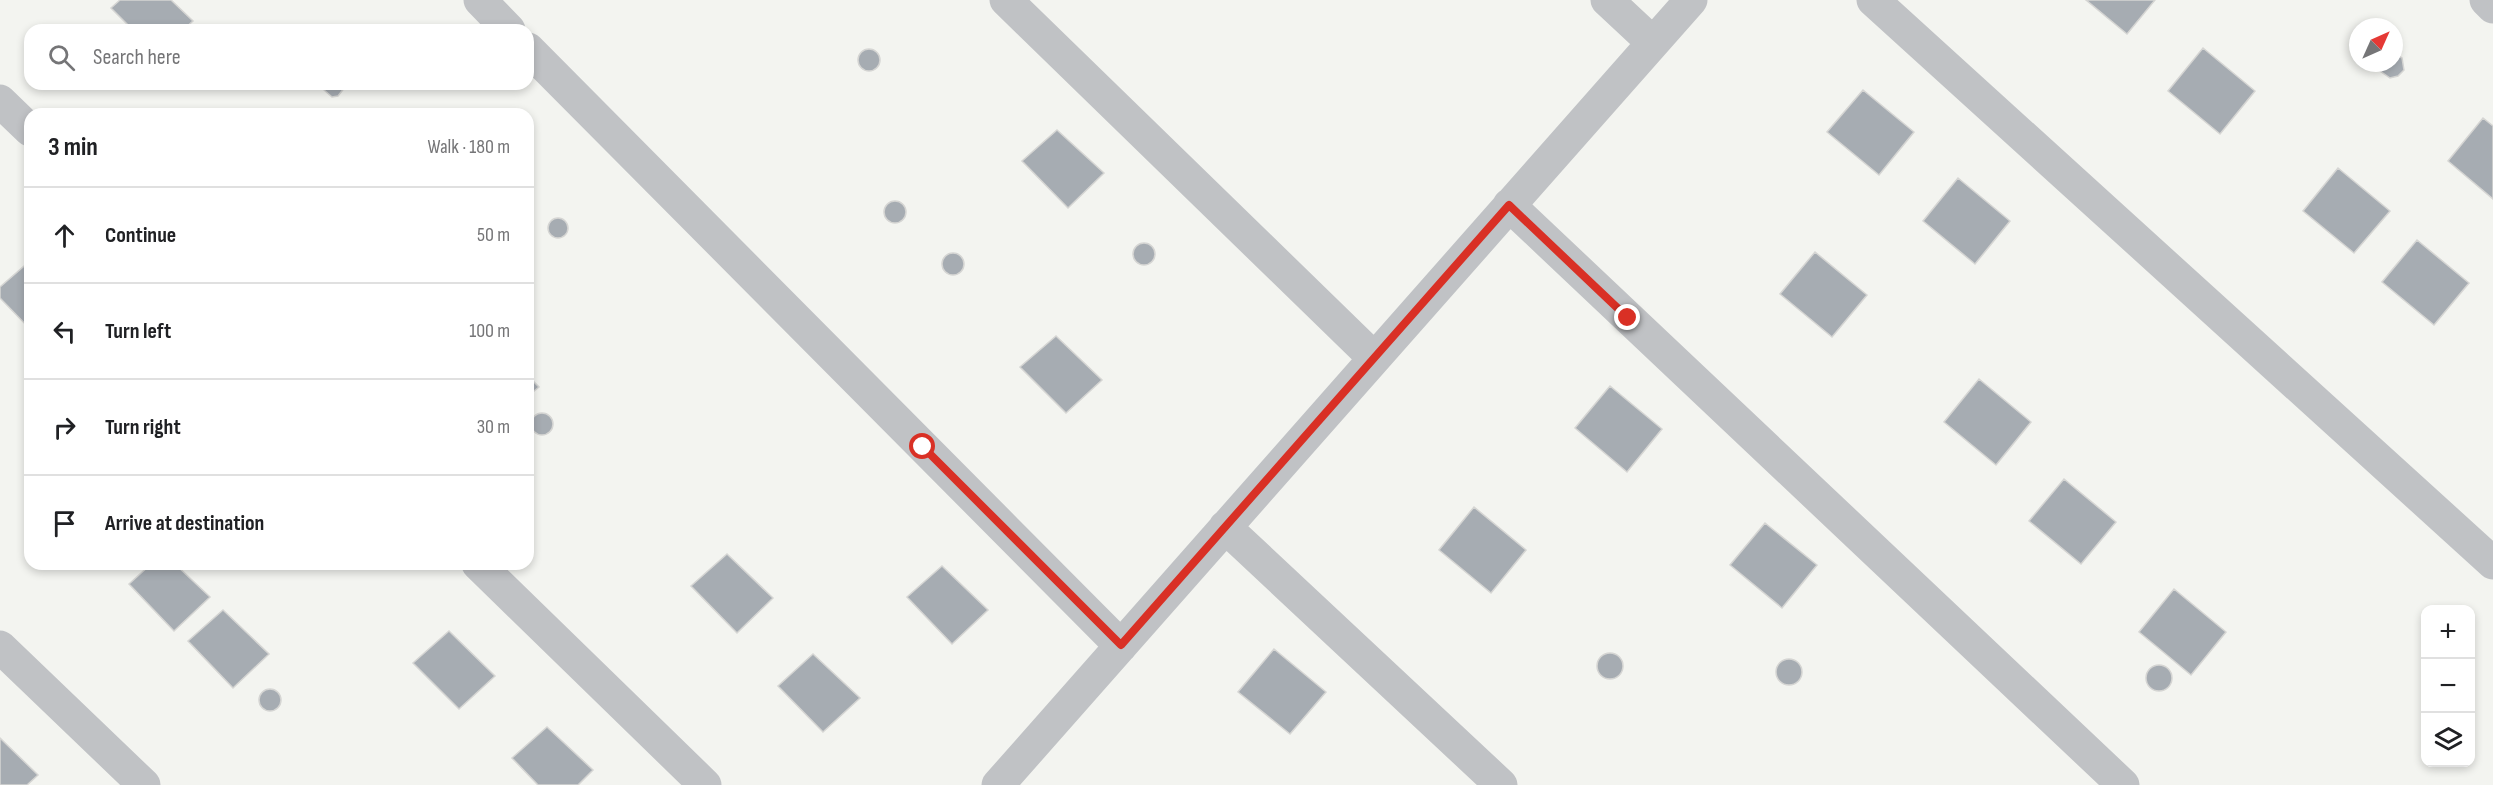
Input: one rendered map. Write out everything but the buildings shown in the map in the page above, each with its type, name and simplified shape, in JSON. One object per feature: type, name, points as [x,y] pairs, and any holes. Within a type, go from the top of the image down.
[{"type":"street","points":[[480,0],[503,24]]},
{"type":"street","points":[[1006,0],[1374,358]]},
{"type":"street","points":[[1607,0],[1652,42]]},
{"type":"street","points":[[998,785],[1691,0]]},
{"type":"street","points":[[1873,0],[2493,563]]},
{"type":"street","points":[[2486,0],[2493,7]]},
{"type":"street","points":[[534,55],[1121,645]]},
{"type":"street","points":[[0,101],[24,124]]},
{"type":"street","points":[[1509,205],[2123,785]]},
{"type":"street","points":[[1225,527],[1501,785]]},
{"type":"street","points":[[483,570],[705,785]]},
{"type":"street","points":[[0,647],[144,785]]},
{"type":"route","points":[[923,447],[1121,645],[1509,205],[1628,318]]}]
